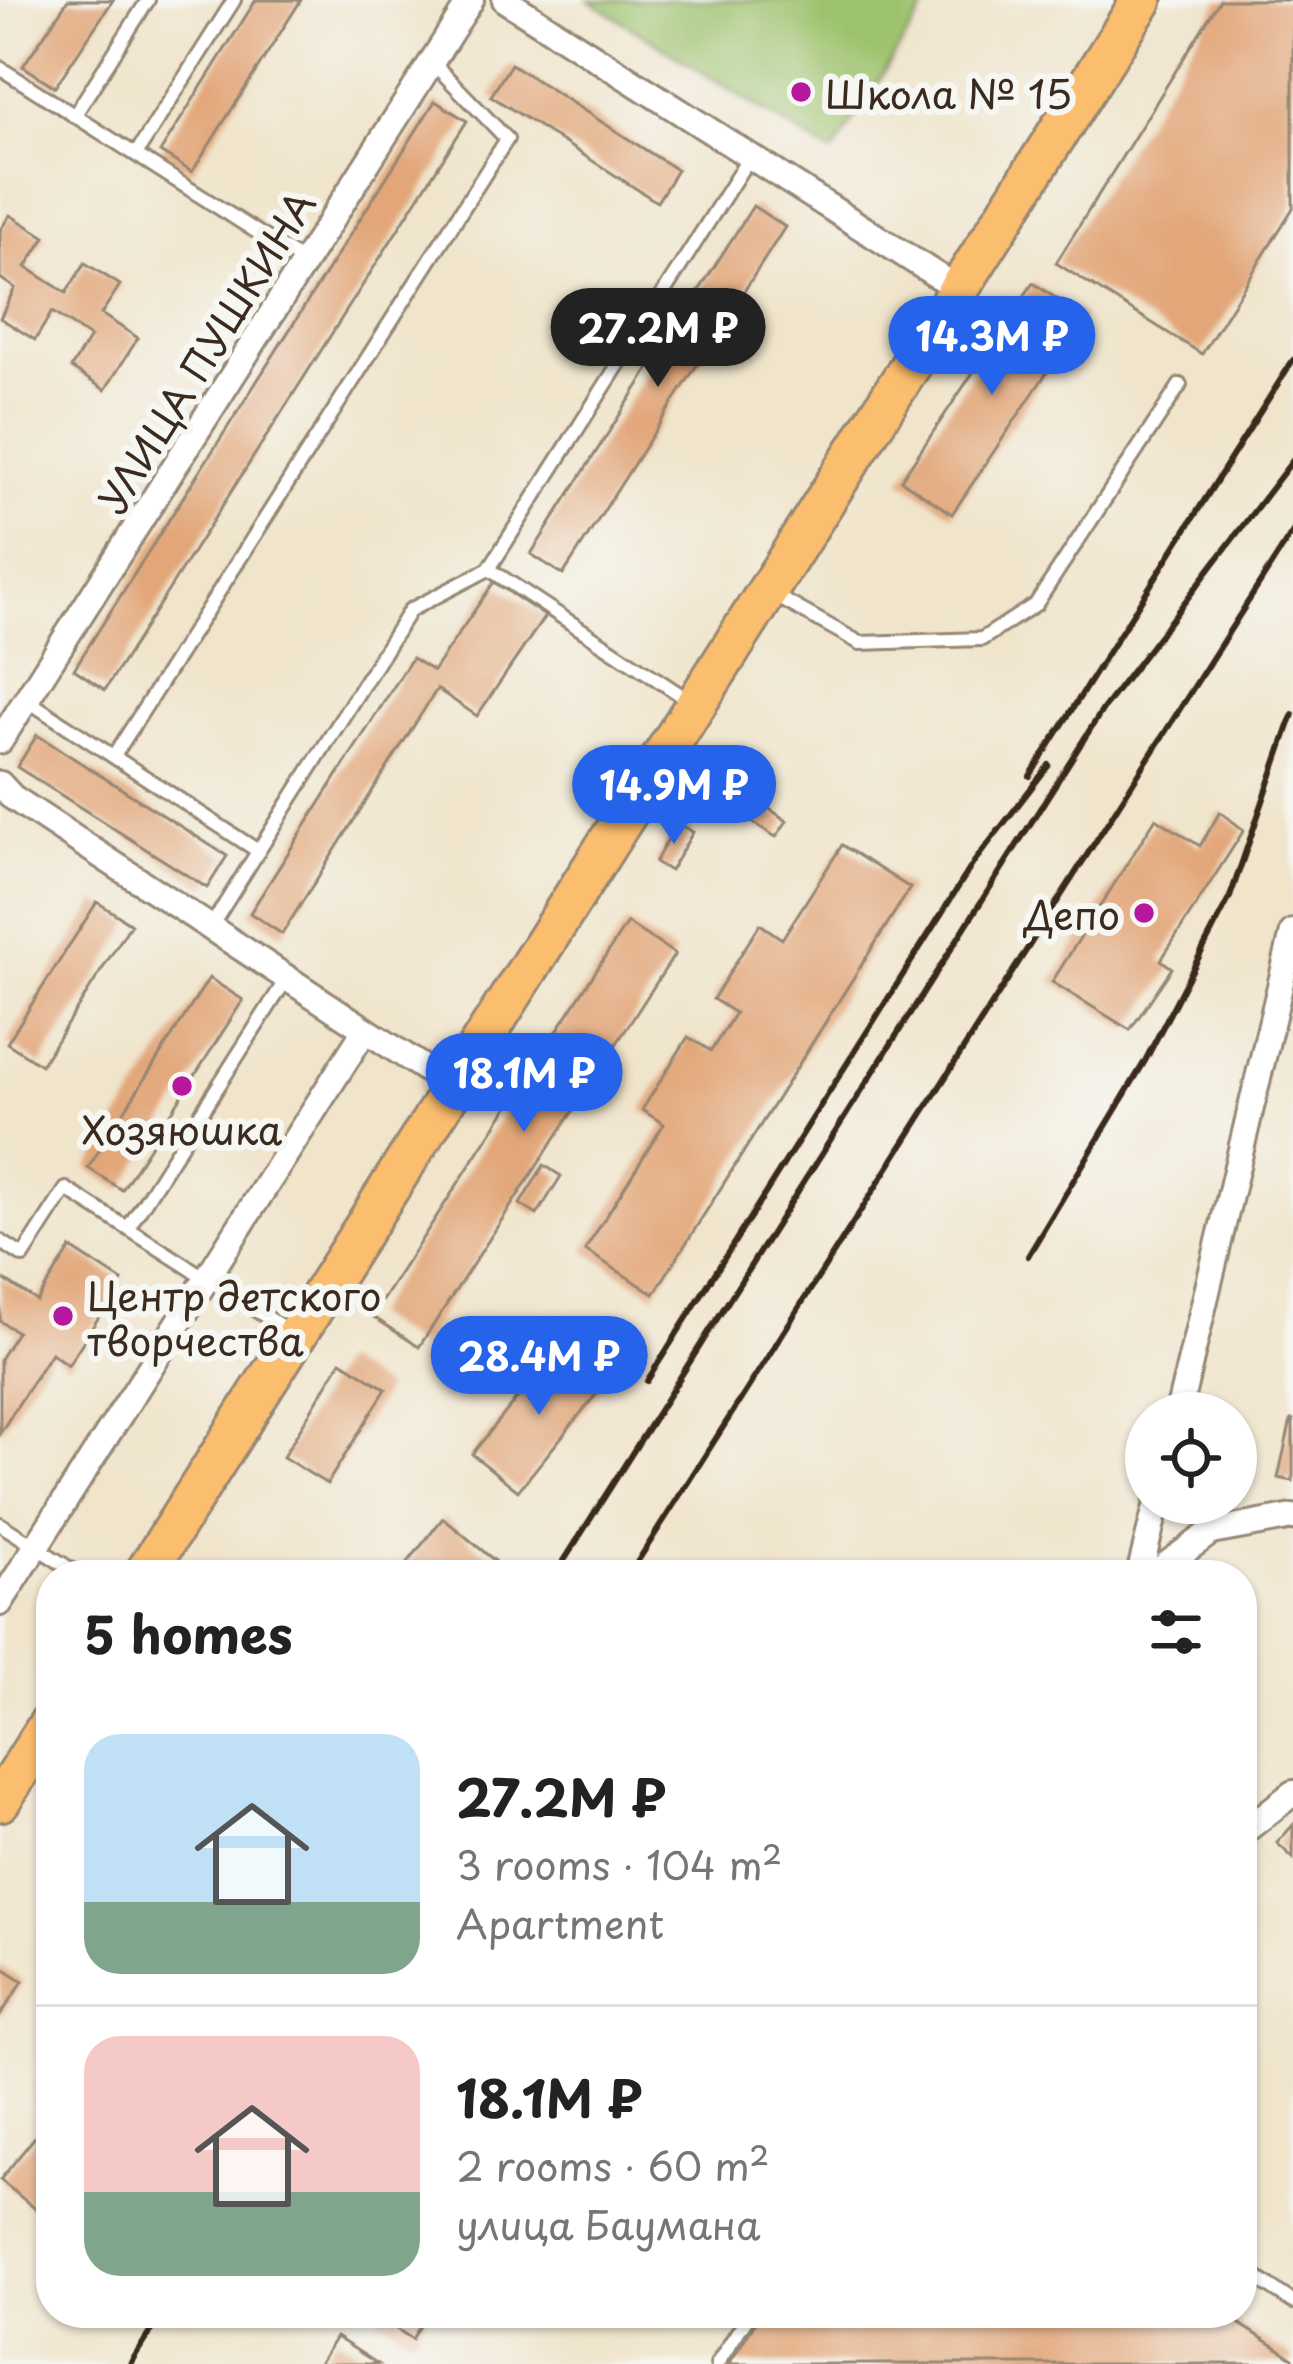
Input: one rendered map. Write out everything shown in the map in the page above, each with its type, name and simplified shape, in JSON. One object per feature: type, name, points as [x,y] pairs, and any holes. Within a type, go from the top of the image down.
[{"type":"main road","points":[[154,1560],[1142,0]]},
{"type":"main road","points":[[10,1777],[36,1741]]},
{"type":"street","points":[[505,0],[958,289]]},
{"type":"street","name":"УЛИЦА ПУШКИНА","points":[[0,741],[432,61],[459,4]]},
{"type":"street","points":[[0,784],[12,797],[454,1088]]},
{"type":"street","points":[[1183,1392],[1289,968],[1293,932]]},
{"type":"street","points":[[0,1603],[365,1030]]},
{"type":"street","points":[[1172,1560],[1210,1532],[1293,1517]]},
{"type":"street","points":[[1143,1560],[1151,1524]]},
{"type":"street","points":[[1257,1821],[1293,1793]]},
{"type":"lane","points":[[74,116],[148,0]]},
{"type":"lane","points":[[136,154],[234,0]]},
{"type":"lane","points":[[114,757],[506,140],[432,61]]},
{"type":"lane","points":[[0,68],[304,262]]},
{"type":"lane","points":[[210,928],[410,610],[489,569],[750,156]]},
{"type":"lane","points":[[767,592],[860,643],[982,640],[1036,604],[1180,385]]},
{"type":"lane","points":[[489,569],[696,705]]},
{"type":"lane","points":[[26,699],[258,851]]},
{"type":"lane","points":[[128,1228],[287,978]]},
{"type":"lane","points":[[0,1240],[23,1256],[66,1189],[296,1336]]},
{"type":"lane","points":[[0,1524],[56,1560]]},
{"type":"lane","points":[[1257,2278],[1293,2302]]},
{"type":"lane","points":[[717,2364],[740,2328]]},
{"type":"green space","name":"Школа № 15","points":[[589,0],[930,0],[832,154]]},
{"type":"building","points":[[68,0],[113,0],[55,87],[23,66]]},
{"type":"building","points":[[256,0],[301,0],[192,172],[160,152]]},
{"type":"building","points":[[1220,0],[1293,0],[1293,208],[1202,354],[1056,263]]},
{"type":"building","points":[[511,64],[677,170],[657,202],[491,96]]},
{"type":"building","points":[[435,101],[467,121],[105,690],[74,669]]},
{"type":"building","points":[[753,206],[785,227],[563,575],[531,554]]},
{"type":"building","points":[[10,215],[45,237],[26,267],[66,293],[85,263],[120,285],[101,314],[138,338],[105,390],[71,368],[90,337],[52,312],[35,340],[0,318],[15,288],[0,278],[0,230]]},
{"type":"building","points":[[1033,283],[1084,317],[952,514],[901,480]]},
{"type":"building","points":[[494,582],[545,616],[477,716],[437,689],[282,934],[250,913],[412,658],[433,671]]},
{"type":"building","points":[[37,735],[227,856],[207,888],[17,767]]},
{"type":"building","points":[[761,803],[787,821],[776,837],[749,820]]},
{"type":"building","name":"Депо","points":[[1220,812],[1244,830],[1161,960],[1172,968],[1130,1030],[1052,982],[1156,818],[1200,846]]},
{"type":"building","points":[[677,823],[693,832],[670,871],[655,862]]},
{"type":"building","points":[[842,845],[910,888],[654,1294],[585,1250],[664,1124],[642,1110],[688,1037],[711,1051],[735,1013],[713,999],[760,924],[782,939]]},
{"type":"building","points":[[97,902],[131,924],[41,1065],[7,1043]]},
{"type":"building","points":[[627,923],[675,954],[419,1347],[372,1316]]},
{"type":"building","points":[[209,978],[243,1000],[122,1190],[88,1168]]},
{"type":"building","points":[[544,1165],[561,1176],[537,1215],[520,1204]]},
{"type":"building","name":"Центр детского творчества","points":[[71,1248],[122,1281],[68,1365],[51,1353],[0,1433],[0,1359],[17,1332],[0,1321],[0,1277],[37,1301]]},
{"type":"building","points":[[625,1326],[638,1335],[626,1353],[613,1344]]},
{"type":"building","points":[[560,1345],[606,1382],[518,1491],[472,1454]]},
{"type":"building","points":[[341,1361],[386,1389],[327,1484],[283,1457]]},
{"type":"building","points":[[1293,1420],[1293,1481],[1278,1478]]},
{"type":"building","points":[[443,1518],[494,1560],[410,1560]]},
{"type":"building","points":[[1293,1825],[1293,1858],[1277,1843]]},
{"type":"building","points":[[0,1966],[23,1981],[0,2016]]},
{"type":"building","points":[[36,2136],[36,2209],[0,2180]]},
{"type":"building","points":[[395,2328],[419,2328],[412,2339]]},
{"type":"building","points":[[752,2328],[1246,2328],[1293,2358],[1293,2364],[729,2364]]},
{"type":"building","points":[[336,2337],[378,2364],[319,2364]]},
{"type":"railway","points":[[1030,776],[1293,360]]},
{"type":"railway","points":[[564,1560],[1103,709],[1293,460]]},
{"type":"railway","points":[[639,1560],[1293,531]]},
{"type":"railway","points":[[1028,1256],[1145,1061],[1230,897],[1293,714]]},
{"type":"railway","points":[[647,1381],[974,862],[1049,765]]},
{"type":"railway","points":[[130,2364],[153,2328]]},
{"type":"place","name":"Школа № 15","points":[[801,92]]},
{"type":"place","name":"Депо","points":[[1144,913]]},
{"type":"place","name":"Хозяюшка","points":[[182,1086]]},
{"type":"place","name":"Центр детского творчества","points":[[63,1316]]}]
